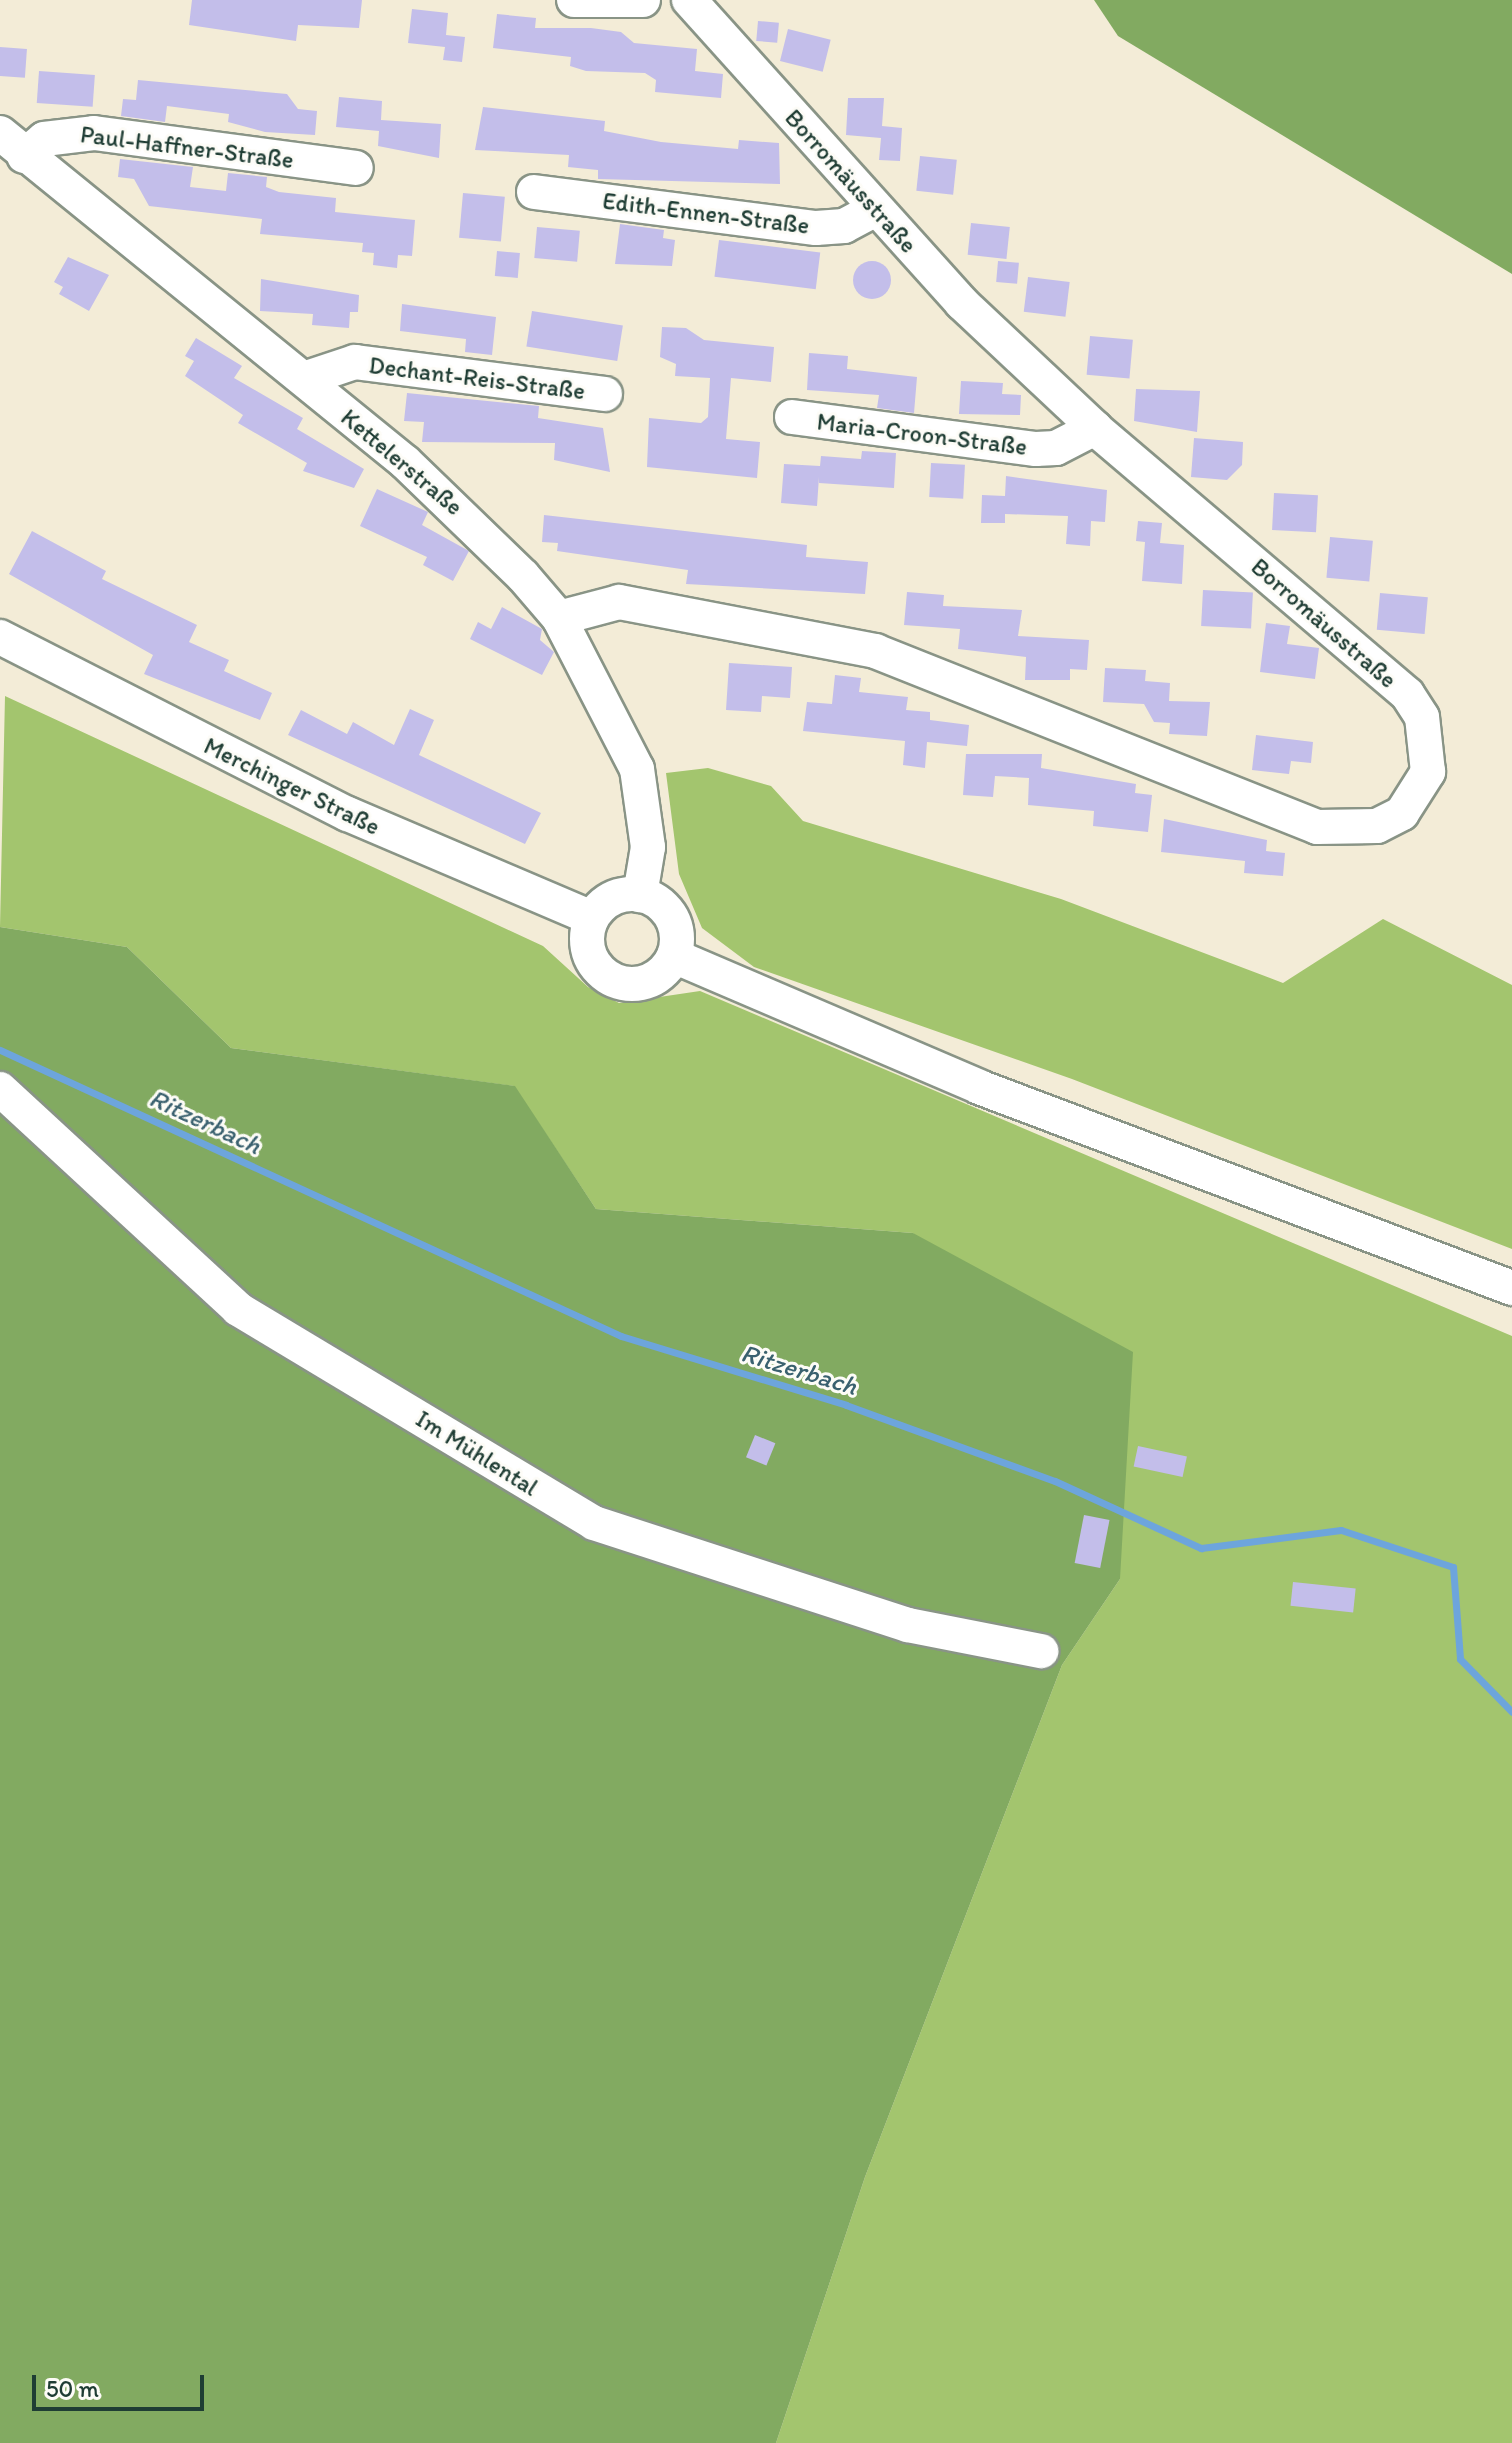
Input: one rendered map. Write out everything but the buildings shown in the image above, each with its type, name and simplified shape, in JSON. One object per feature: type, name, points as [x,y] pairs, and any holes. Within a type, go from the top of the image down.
[{"type":"street","points":[[574,0],[643,0]]},
{"type":"street","name":"Borromäusstraße","points":[[559,618],[619,602],[806,634],[928,671],[1317,827],[1377,826],[1402,813],[1428,772],[1422,717],[1407,694],[1095,428],[874,210],[689,0]]},
{"type":"street","name":"Paul-Haffner-Straße","points":[[12,145],[94,133],[356,168]]},
{"type":"street","name":"Kettelerstraße","points":[[12,145],[304,379],[459,509],[559,618],[626,740],[644,790],[648,847],[640,895]]},
{"type":"street","name":"Edith-Ennen-Straße","points":[[534,192],[816,228],[844,226],[874,210]]},
{"type":"street","name":"Dechant-Reis-Straße","points":[[304,379],[355,362],[605,394]]},
{"type":"street","name":"Maria-Croon-Straße","points":[[792,417],[1036,449],[1056,448],[1095,428]]},
{"type":"street","name":"Merchinger Straße","points":[[0,637],[348,814],[592,918]]},
{"type":"street","points":[[640,895],[671,918],[674,956],[641,983],[612,980],[587,946],[592,918],[612,899],[640,895]]},
{"type":"street","points":[[674,956],[994,1092],[1512,1288]]},
{"type":"street","name":"Im Mühlental","points":[[0,1089],[238,1309],[594,1523],[908,1625],[1041,1651]]},
{"type":"green space","points":[[1094,0],[1512,0],[1512,274],[1118,36]]},
{"type":"green space","points":[[5,696],[543,946],[588,987],[619,1003],[700,991],[1512,1336],[1512,2443],[776,2443],[865,2177],[1062,1665],[1120,1579],[913,1233],[596,1209],[514,1086],[231,1048],[127,947],[0,927]]},
{"type":"green space","points":[[708,768],[771,786],[803,821],[1061,899],[1283,983],[1383,919],[1512,985],[1512,1249],[1072,1079],[754,967],[702,928],[679,874],[666,773]]},
{"type":"green space","points":[[0,927],[127,947],[231,1048],[515,1086],[596,1209],[913,1233],[1133,1352],[1120,1579],[1062,1665],[865,2177],[776,2443],[0,2443]]},
{"type":"waterway","name":"Ritzerbach","points":[[0,1050],[621,1336],[846,1405],[1055,1481],[1201,1548],[1341,1530],[1453,1567],[1460,1659],[1512,1712]]}]
